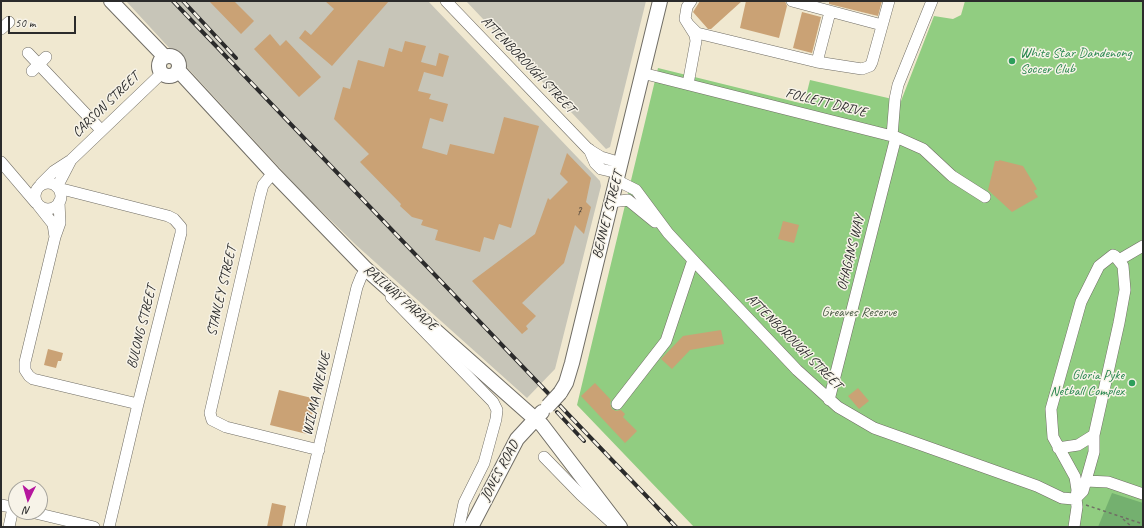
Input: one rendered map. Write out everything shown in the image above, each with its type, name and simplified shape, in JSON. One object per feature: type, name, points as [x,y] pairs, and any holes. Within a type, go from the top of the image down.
[{"type":"main road","points":[[111,1],[164,57]]},
{"type":"main road","name":"BENNET STREET","points":[[536,418],[560,393],[566,383],[572,363],[660,1]]},
{"type":"main road","points":[[170,56],[176,59],[179,64],[178,70],[172,76],[162,73],[159,65],[164,57],[170,56]]},
{"type":"main road","name":"RAILWAY PARADE","points":[[178,70],[273,173],[371,273],[536,418],[550,434],[580,476],[620,527]]},
{"type":"main road","name":"JONES ROAD","points":[[471,527],[517,439],[536,418]]},
{"type":"street","name":"ATTENBOROUGH STREET","points":[[446,1],[588,149],[595,163],[601,169],[618,172],[636,190],[668,233],[797,370],[829,400],[853,417],[874,428],[1037,486],[1061,498],[1076,500]]},
{"type":"street","points":[[688,84],[695,51],[695,35],[688,24],[685,11],[691,1]]},
{"type":"street","points":[[792,1],[882,25]]},
{"type":"street","points":[[688,24],[696,32],[716,38],[817,62],[859,69],[867,67],[873,60],[889,1]]},
{"type":"street","name":"OHAGANS WAY","points":[[829,400],[894,136],[895,98],[898,85],[932,1]]},
{"type":"street","points":[[817,62],[830,12]]},
{"type":"street","points":[[695,51],[702,41],[708,38],[716,38]]},
{"type":"street","points":[[28,53],[102,130]]},
{"type":"street","name":"CARSON STREET","points":[[41,184],[54,171],[71,160],[162,73]]},
{"type":"street","name":"FOLLETT DRIVE","points":[[642,73],[894,136],[923,149],[952,176],[985,197]]},
{"type":"street","name":"CARSON STREET","points":[[58,187],[71,160]]},
{"type":"street","points":[[3,165],[25,183],[50,183],[58,187],[61,195],[61,220],[55,237],[25,362],[25,370],[27,375],[33,379],[138,404]]},
{"type":"street","points":[[3,165],[53,224],[55,237]]},
{"type":"street","name":"STANLEY STREET","points":[[273,173],[264,183],[260,196],[210,413],[212,420],[226,427],[319,450]]},
{"type":"street","points":[[41,184],[34,195],[37,204],[49,209],[56,206],[60,201]]},
{"type":"street","name":"BULONG STREET","points":[[58,187],[93,198],[168,216],[174,219],[181,227],[181,233],[109,527]]},
{"type":"street","name":"BULONG STREET","points":[[60,201],[75,196],[93,198]]},
{"type":"street","name":"ATTENBOROUGH STREET","points":[[611,202],[628,200],[668,233]]},
{"type":"street","points":[[1119,260],[1143,246]]},
{"type":"street","points":[[1074,527],[1076,500],[1075,477],[1058,448],[1051,431],[1051,409],[1076,313],[1099,266],[1112,255],[1119,260],[1123,266],[1125,290],[1120,323],[1094,434],[1094,452],[1083,491],[1076,500]]},
{"type":"street","points":[[617,404],[666,341],[693,260]]},
{"type":"street","points":[[371,273],[397,306],[492,402],[497,410],[484,463],[464,503],[459,527]]},
{"type":"street","name":"WILMA AVENUE","points":[[300,527],[359,282],[371,273]]},
{"type":"street","points":[[1058,448],[1078,445],[1094,434]]},
{"type":"street","points":[[544,457],[586,500],[617,527]]},
{"type":"street","points":[[1086,481],[1108,482],[1143,494]]},
{"type":"street","points":[[48,516],[94,527]]},
{"type":"path","points":[[1076,500],[1122,518],[1143,524]]},
{"type":"path","points":[[1122,518],[1132,527]]},
{"type":"shaded area","points":[[126,1],[428,1],[600,181],[601,186],[555,369],[527,398],[356,245],[299,189]]},
{"type":"shaded area","points":[[466,1],[646,1],[610,147],[606,149]]},
{"type":"green space","name":"Greaves Reserve","points":[[965,1],[1143,1],[1143,527],[694,527],[577,405],[658,68],[804,104],[810,80],[901,101],[934,16],[953,19],[961,15]]},
{"type":"green space","points":[[1112,493],[1143,503],[1143,527],[1098,527]]},
{"type":"building","points":[[209,1],[234,1],[254,21],[241,34]]},
{"type":"building","points":[[325,1],[389,1],[332,66],[299,38],[305,30],[311,35],[334,9]]},
{"type":"building","points":[[700,1],[742,1],[711,29],[708,29],[693,12]]},
{"type":"building","points":[[746,1],[785,1],[787,6],[779,38],[740,28]]},
{"type":"building","points":[[829,1],[882,1],[878,16],[829,4]]},
{"type":"building","points":[[802,12],[821,17],[812,53],[793,48]]},
{"type":"building","points":[[270,34],[280,46],[286,40],[321,77],[299,97],[254,49]]},
{"type":"building","points":[[405,41],[426,46],[421,62],[436,66],[439,53],[449,56],[443,77],[424,72],[418,91],[431,94],[429,99],[448,104],[443,122],[430,118],[422,148],[447,155],[450,144],[494,154],[504,117],[539,126],[511,228],[499,224],[494,240],[484,237],[480,252],[435,240],[438,230],[421,225],[423,220],[412,217],[400,206],[401,204],[360,162],[369,154],[334,119],[343,87],[350,89],[358,60],[384,67],[389,48],[402,52]]},
{"type":"building","points":[[567,153],[591,178],[586,202],[591,207],[584,234],[575,225],[564,263],[522,303],[536,316],[526,326],[528,329],[522,334],[472,281],[535,234],[548,198],[550,200],[568,182],[560,174]]},
{"type":"building","points":[[999,160],[1023,166],[1037,189],[1034,191],[1038,197],[1012,212],[988,190],[995,161]]},
{"type":"building","points":[[783,221],[799,225],[794,243],[778,239]]},
{"type":"building","points":[[721,330],[724,344],[690,350],[672,369],[661,359],[683,336]]},
{"type":"building","points":[[48,349],[63,353],[61,361],[58,361],[56,368],[44,365]]},
{"type":"building","points":[[595,383],[611,400],[610,403],[612,409],[616,411],[621,410],[625,414],[623,417],[637,431],[625,443],[581,396]]},
{"type":"building","points":[[858,388],[869,401],[859,409],[848,396]]},
{"type":"building","points":[[279,390],[316,399],[307,434],[270,425]]},
{"type":"building","points":[[272,503],[286,506],[282,527],[267,527]]},
{"type":"railway","points":[[173,1],[676,527]]},
{"type":"railway","points":[[183,1],[236,58]]},
{"type":"railway","points":[[557,412],[584,441]]},
{"type":"place","name":"White Star Dandenong Soccer Club","points":[[1012,61]]},
{"type":"place","name":"Gloria Pyke Netball Complex","points":[[1132,383]]}]
